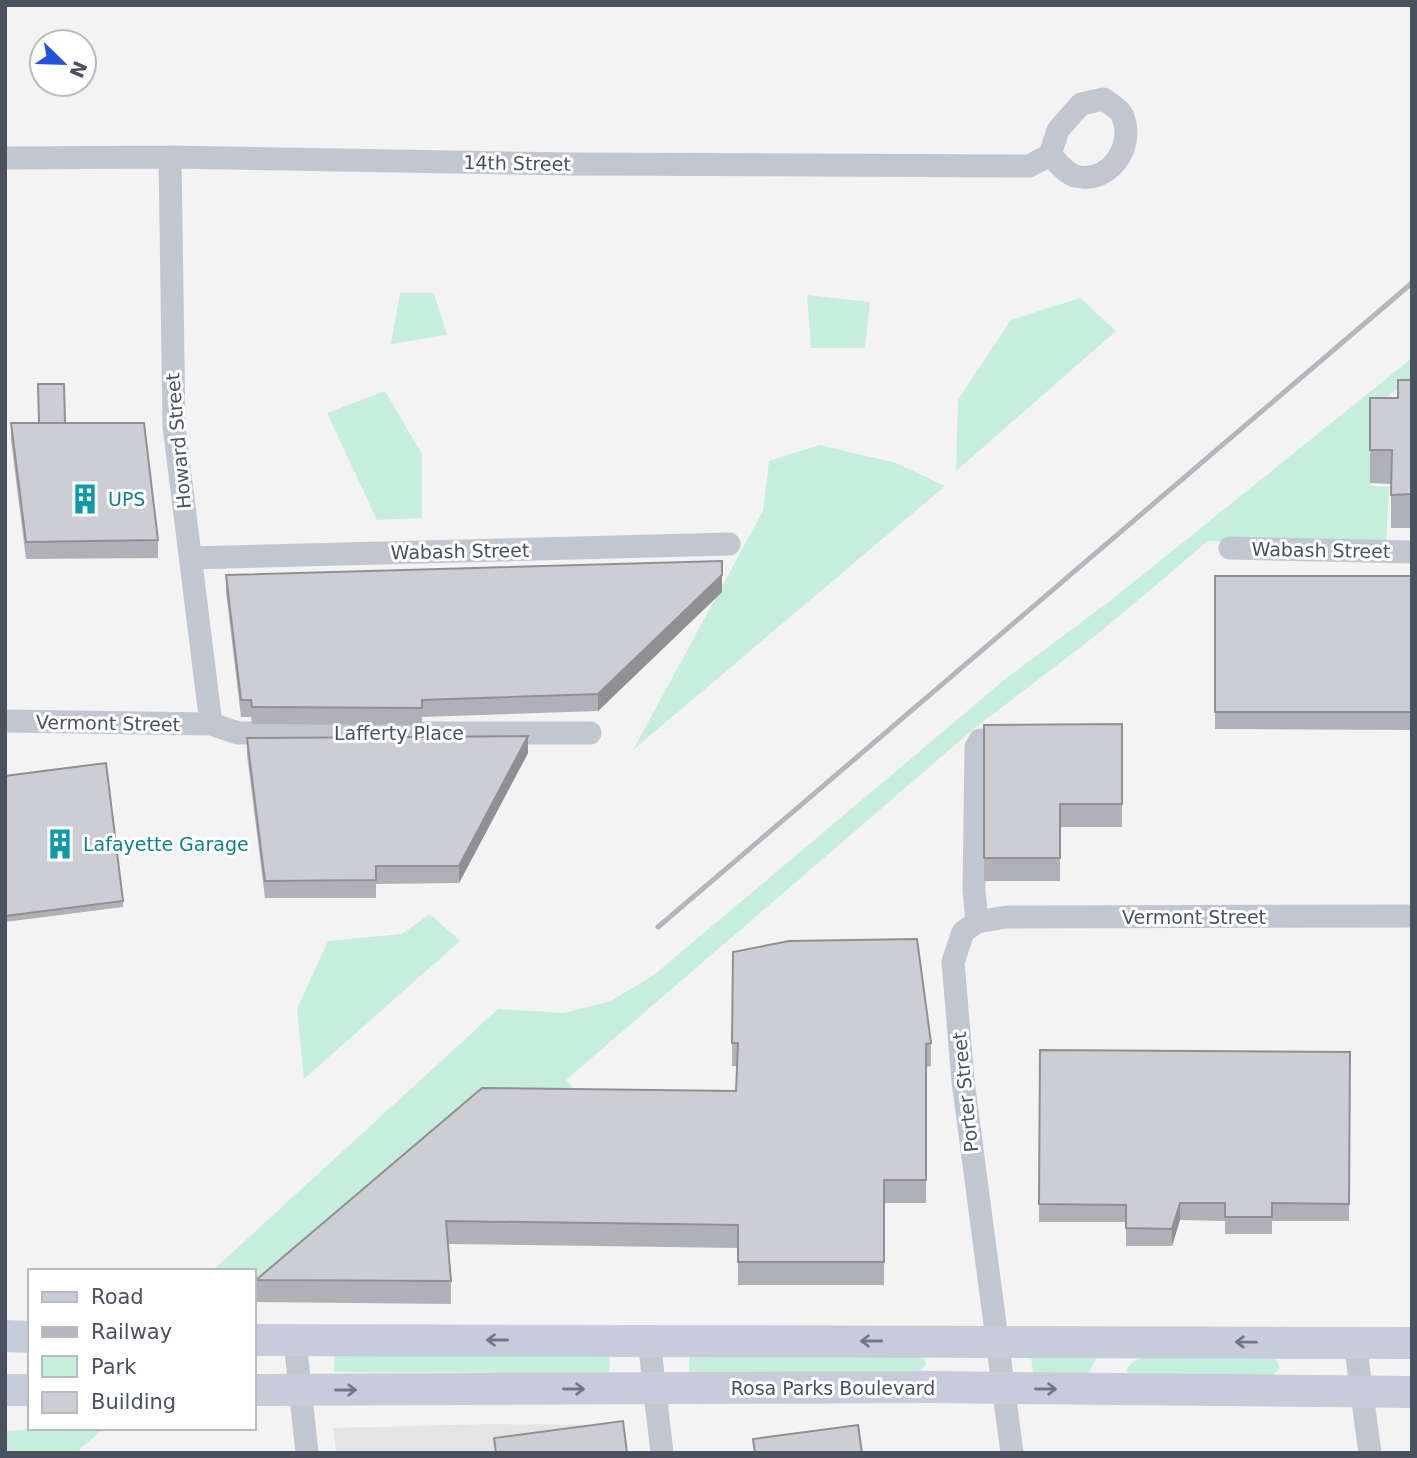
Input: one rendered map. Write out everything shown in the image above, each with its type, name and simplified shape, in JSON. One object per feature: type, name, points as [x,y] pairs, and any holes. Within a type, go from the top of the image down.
[{"type":"main road","points":[[5,1336],[28,1337]]},
{"type":"main road","points":[[256,1340],[1412,1343]]},
{"type":"main road","points":[[925,1341],[934,1347],[938,1359],[930,1387]]},
{"type":"main road","points":[[1105,1389],[1108,1374],[1121,1354],[1147,1341]]},
{"type":"main road","points":[[1293,1343],[1303,1356],[1305,1366],[1297,1391]]},
{"type":"main road","points":[[1412,1361],[1412,1376]]},
{"type":"main road","name":"Rosa Parks Boulevard","points":[[256,1390],[930,1387],[1412,1392]]},
{"type":"main road","points":[[5,1390],[28,1390]]},
{"type":"street","name":"14th Street","points":[[5,158],[170,157],[572,164],[1029,166],[1050,155]]},
{"type":"street","name":"Howard Street","points":[[170,157],[174,426],[211,724]]},
{"type":"street","name":"Wabash Street","points":[[191,558],[729,544]]},
{"type":"street","name":"Wabash Street","points":[[1230,548],[1412,552]]},
{"type":"street","name":"Vermont Street","points":[[5,721],[211,724]]},
{"type":"street","name":"Lafferty Place","points":[[211,724],[238,733],[590,733]]},
{"type":"street","points":[[977,922],[974,891],[976,747],[980,740]]},
{"type":"street","name":"Vermont Street","points":[[977,922],[1006,917],[1412,916]]},
{"type":"street","name":"Porter Street","points":[[977,922],[963,932],[953,962],[962,1081],[1012,1453]]},
{"type":"street","points":[[295,1340],[307,1453]]},
{"type":"street","points":[[649,1340],[662,1453]]},
{"type":"street","points":[[1355,1343],[1370,1453]]},
{"type":"shaded area","points":[[488,1424],[624,1425],[628,1453],[336,1453],[333,1428]]},
{"type":"green space","points":[[400,293],[434,293],[447,335],[391,344]]},
{"type":"green space","points":[[807,295],[870,302],[865,348],[811,348]]},
{"type":"green space","points":[[1080,298],[1116,331],[956,471],[958,400],[1011,320]]},
{"type":"green space","points":[[1412,358],[1412,377],[1373,408],[1371,486],[1389,487],[1386,547],[1208,541],[1099,633],[976,727],[566,1080],[586,1101],[470,1105],[256,1293],[256,1269],[214,1269],[498,1009],[564,1013],[611,1001],[655,974],[1009,676],[1110,601]]},
{"type":"green space","points":[[385,391],[422,454],[422,518],[377,520],[327,413]]},
{"type":"green space","points":[[819,445],[896,463],[945,486],[633,750],[763,511],[769,461]]},
{"type":"green space","points":[[430,914],[460,941],[304,1079],[297,1009],[328,941],[402,934]]},
{"type":"green space","points":[[334,1353],[610,1355],[609,1373],[334,1372]]},
{"type":"green space","points":[[689,1354],[923,1356],[926,1364],[920,1373],[689,1374]]},
{"type":"green space","points":[[1274,1355],[1280,1368],[1272,1376],[1131,1375],[1126,1370],[1134,1361],[1145,1357]]},
{"type":"green space","points":[[1031,1356],[1098,1356],[1088,1374],[1033,1374]]},
{"type":"green space","points":[[28,1427],[28,1430],[102,1430],[76,1453],[5,1453],[5,1431],[24,1430]]},
{"type":"building","points":[[1398,380],[1412,380],[1412,494],[1391,495],[1392,450],[1370,450],[1370,398],[1398,398]]},
{"type":"building","points":[[38,384],[64,384],[65,423],[39,423]]},
{"type":"building","name":"UPS","points":[[11,423],[144,423],[158,540],[26,542]]},
{"type":"building","points":[[722,561],[722,575],[598,694],[422,700],[422,708],[252,707],[251,700],[241,700],[226,575]]},
{"type":"building","points":[[1215,576],[1412,576],[1412,712],[1215,712]]},
{"type":"building","points":[[1122,724],[1122,804],[1060,804],[1060,858],[984,858],[984,725]]},
{"type":"building","points":[[528,736],[459,866],[376,866],[376,880],[265,881],[247,738]]},
{"type":"building","name":"Lafayette Garage","points":[[106,763],[123,901],[5,916],[5,776]]},
{"type":"building","points":[[917,939],[931,1043],[926,1044],[926,1180],[884,1180],[884,1262],[738,1262],[738,1225],[446,1221],[451,1281],[256,1280],[482,1088],[736,1091],[738,1043],[732,1043],[733,952],[789,941]]},
{"type":"building","points":[[1040,1050],[1350,1052],[1349,1204],[1272,1203],[1272,1217],[1225,1217],[1225,1203],[1180,1203],[1172,1229],[1126,1228],[1126,1205],[1039,1204]]},
{"type":"building","points":[[623,1421],[627,1453],[496,1453],[494,1438]]},
{"type":"building","points":[[858,1425],[862,1453],[755,1453],[753,1439]]},
{"type":"railway","points":[[658,927],[1412,283]]},
{"type":"place","name":"UPS","points":[[85,499]]},
{"type":"place","name":"Lafayette Garage","points":[[60,844]]}]
